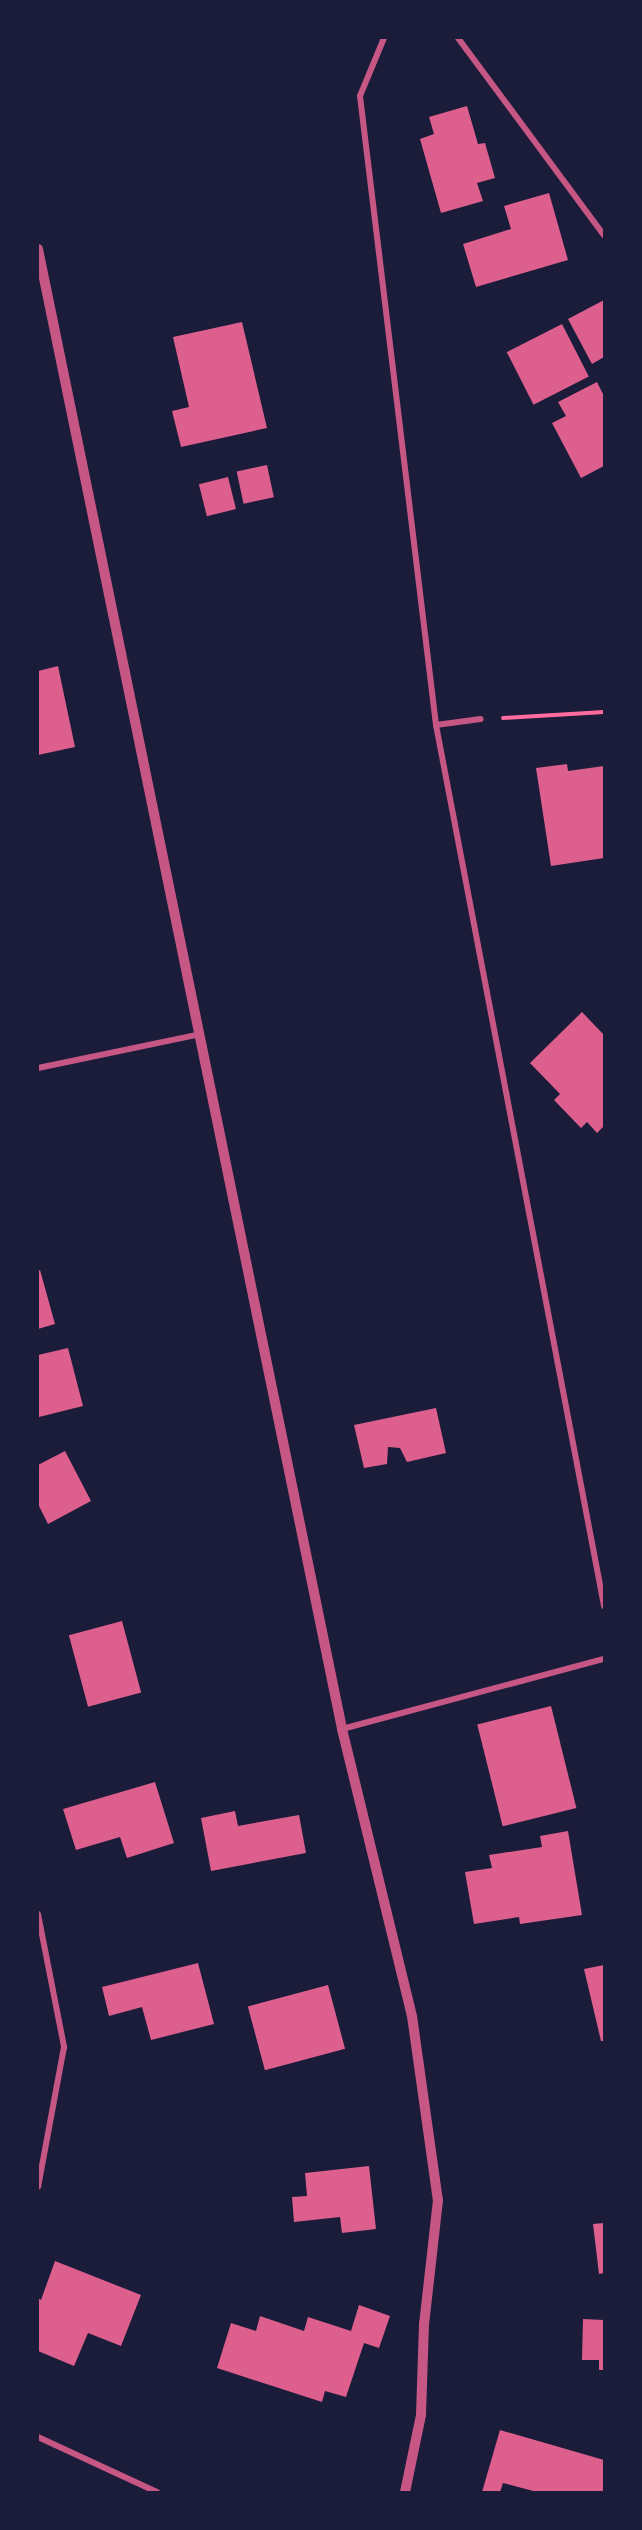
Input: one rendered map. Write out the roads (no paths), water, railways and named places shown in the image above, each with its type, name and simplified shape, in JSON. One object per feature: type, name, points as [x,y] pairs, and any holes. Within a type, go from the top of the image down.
[{"type":"street","points":[[384,38],[360,96],[436,725],[604,1606]]},
{"type":"street","points":[[458,38],[604,235]]},
{"type":"street","points":[[38,249],[196,1035],[342,1729],[412,2016],[438,2200],[424,2324],[421,2415],[405,2493]]},
{"type":"street","points":[[436,725],[481,719]]},
{"type":"street","points":[[38,1068],[196,1035]]},
{"type":"street","points":[[342,1729],[604,1659]]},
{"type":"street","points":[[38,1914],[64,2047],[38,2187]]},
{"type":"street","points":[[38,2437],[157,2493]]}]
